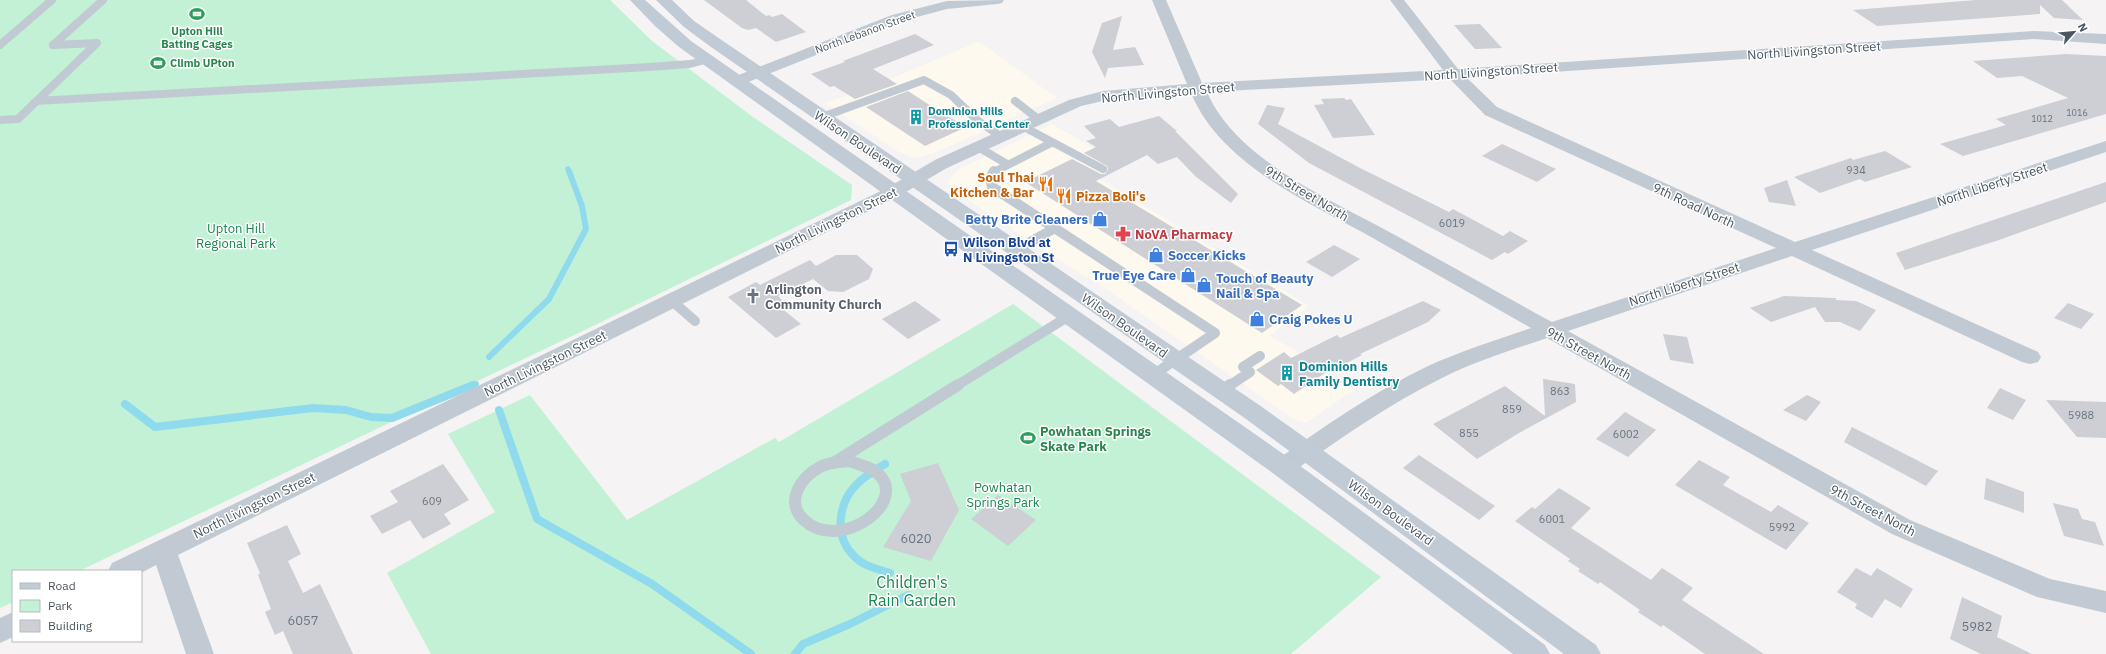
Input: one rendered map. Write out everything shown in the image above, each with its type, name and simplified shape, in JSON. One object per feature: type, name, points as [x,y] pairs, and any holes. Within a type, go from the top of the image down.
[{"type":"main road","name":"Wilson Boulevard","points":[[637,0],[660,23],[708,60],[1283,467],[1536,654]]},
{"type":"main road","name":"Wilson Boulevard","points":[[663,0],[689,24],[757,73],[1222,391],[1586,654]]},
{"type":"street","name":"North Lebanon Street","points":[[737,81],[897,18],[947,5],[997,0]]},
{"type":"street","name":"9th Street North","points":[[1159,0],[1204,105],[1215,122],[1233,142],[1265,168],[1329,208],[1901,527],[2046,589],[2106,602]]},
{"type":"street","name":"9th Road North","points":[[1397,0],[1454,74],[1491,111],[2030,357]]},
{"type":"street","name":"North Livingston Street","points":[[123,570],[893,192],[941,164],[1075,103],[1103,96],[1198,88],[1454,74],[2034,35],[2106,39]]},
{"type":"street","points":[[36,101],[649,67],[690,64],[708,60]]},
{"type":"street","name":"North Liberty Street","points":[[1283,467],[1358,415],[1435,372],[1491,349],[2106,146]]},
{"type":"street","points":[[164,550],[200,654]]},
{"type":"street","points":[[0,631],[12,625]]},
{"type":"lane","points":[[0,45],[52,0]]},
{"type":"lane","points":[[0,120],[18,119],[97,43],[53,45],[103,0]]},
{"type":"lane","points":[[822,117],[924,80],[951,95],[977,120],[1000,136]]},
{"type":"lane","points":[[1015,101],[1038,119]]},
{"type":"lane","points":[[1022,126],[1051,143],[1062,146],[1103,169]]},
{"type":"lane","points":[[1051,143],[994,171],[990,178],[992,187],[1215,333],[1153,375]]},
{"type":"lane","points":[[978,147],[1007,164]]},
{"type":"lane","points":[[1016,250],[1055,228]]},
{"type":"lane","points":[[672,301],[695,321]]},
{"type":"lane","points":[[835,462],[850,461],[863,464],[875,470],[883,479],[887,491],[884,503],[864,524],[850,530],[833,532],[817,529],[805,522],[798,514],[794,504],[795,493],[801,482],[810,473],[835,462],[1069,316]]},
{"type":"lane","points":[[1222,391],[1250,372],[1243,367],[1260,356]]},
{"type":"shaded area","points":[[975,43],[981,43],[1057,98],[932,154],[913,158],[899,152],[825,103],[876,85]]},
{"type":"shaded area","points":[[1052,124],[1126,167],[1097,177],[1309,306],[1269,336],[1293,349],[1352,391],[1306,423],[1295,420],[1109,291],[1044,251],[951,188],[948,181],[961,168]]},
{"type":"green space","name":"Upton Hill Regional Park","points":[[0,0],[610,0],[652,41],[753,117],[852,185],[851,200],[591,327],[81,570],[12,570],[12,602],[0,608]]},
{"type":"green space","name":"Powhatan Springs Park","points":[[1013,304],[1381,577],[1291,654],[431,654],[387,573],[495,512],[448,434],[530,395],[627,520],[775,438],[779,442]]},
{"type":"building","points":[[704,0],[746,0],[766,16],[769,15],[772,17],[782,14],[806,32],[776,42],[756,28],[748,30],[742,28]]},
{"type":"building","points":[[1976,0],[2062,0],[2083,20],[2054,18],[2040,5],[2040,14],[1877,26],[1853,10]]},
{"type":"building","points":[[1122,16],[1113,50],[1135,47],[1144,65],[1108,68],[1105,78],[1092,52],[1102,23]]},
{"type":"building","points":[[1480,24],[1502,48],[1475,49],[1454,25]]},
{"type":"building","points":[[915,34],[934,45],[873,69],[897,84],[855,99],[834,86],[830,87],[811,74],[845,62],[843,61]]},
{"type":"building","points":[[2066,54],[2106,56],[2106,114],[1963,156],[1940,144],[2006,125],[1996,119],[2068,98],[2022,76],[1997,78],[1973,61]]},
{"type":"building","name":"Dominion Hills Professional Center","points":[[908,91],[966,127],[925,146],[866,107]]},
{"type":"building","points":[[1344,98],[1346,100],[1351,99],[1375,135],[1333,138],[1314,105],[1324,104],[1321,99]]},
{"type":"building","points":[[1267,105],[1285,108],[1278,124],[1360,168],[1449,212],[1453,209],[1503,236],[1510,231],[1528,241],[1508,254],[1505,252],[1492,260],[1309,163],[1258,124]]},
{"type":"building","points":[[1159,116],[1177,131],[1175,131],[1238,194],[1231,203],[1195,176],[1177,157],[1158,164],[1147,155],[1096,181],[1302,305],[1262,333],[1025,182],[1072,159],[1101,174],[1105,174],[1108,169],[1107,166],[1084,153],[1096,147],[1086,141],[1096,138],[1084,126],[1110,119],[1119,127]]},
{"type":"building","points":[[1502,144],[1556,169],[1537,182],[1482,156]]},
{"type":"building","points":[[1885,151],[1912,167],[1865,182],[1860,179],[1820,193],[1794,177],[1851,158],[1853,160]]},
{"type":"building","points":[[1787,180],[1796,206],[1769,202],[1764,188]]},
{"type":"building","points":[[2106,182],[2106,202],[1999,240],[1905,270],[1896,253]]},
{"type":"building","points":[[1334,245],[1360,259],[1332,277],[1306,262]]},
{"type":"building","name":"Arlington Community Church","points":[[836,255],[857,255],[873,269],[869,279],[843,292],[828,291],[813,279],[778,296],[785,303],[779,306],[801,324],[776,338],[728,297],[756,282],[760,285],[810,260],[816,266]]},
{"type":"building","points":[[1784,296],[1836,298],[1836,300],[1856,301],[1876,310],[1860,331],[1840,322],[1825,322],[1815,307],[1771,322],[1750,308]]},
{"type":"building","points":[[915,301],[941,320],[908,339],[882,319]]},
{"type":"building","points":[[1423,301],[1441,310],[1428,322],[1360,354],[1362,355],[1333,370],[1331,369],[1294,394],[1281,384],[1278,386],[1256,370],[1284,352],[1291,358],[1337,335],[1340,338]]},
{"type":"building","points":[[2068,303],[2094,314],[2081,329],[2054,318]]},
{"type":"building","points":[[1663,334],[1687,337],[1694,364],[1670,360]]},
{"type":"building","points":[[1543,379],[1575,384],[1576,402],[1519,433],[1477,459],[1433,424],[1505,386],[1545,416]]},
{"type":"building","points":[[2000,388],[2026,400],[2013,420],[1987,408]]},
{"type":"building","points":[[1807,395],[1821,402],[1806,421],[1783,410]]},
{"type":"building","points":[[2046,400],[2106,402],[2106,438],[2077,437]]},
{"type":"building","points":[[1625,412],[1656,430],[1628,457],[1596,439]]},
{"type":"building","points":[[1852,427],[1938,471],[1926,486],[1844,442]]},
{"type":"building","points":[[1419,455],[1495,506],[1479,520],[1403,468]]},
{"type":"building","points":[[1699,460],[1730,477],[1723,485],[1771,512],[1778,505],[1809,523],[1786,550],[1675,485]]},
{"type":"building","points":[[938,463],[959,510],[931,561],[883,547],[911,501],[900,474]]},
{"type":"building","points":[[443,464],[469,500],[444,514],[451,524],[423,539],[410,520],[382,534],[370,516],[398,502],[390,491]]},
{"type":"building","points":[[1986,478],[2024,492],[2024,513],[1984,499]]},
{"type":"building","points":[[1559,488],[1591,508],[1571,528],[1651,580],[1662,568],[1693,588],[1682,600],[1764,654],[1705,654],[1663,625],[1661,627],[1638,612],[1640,610],[1600,582],[1598,584],[1578,571],[1580,569],[1568,561],[1570,559],[1515,521],[1532,507],[1535,509]]},
{"type":"building","points":[[998,495],[1036,520],[1008,546],[971,519]]},
{"type":"building","points":[[2053,503],[2078,509],[2082,519],[2095,522],[2104,546],[2064,536]]},
{"type":"building","points":[[287,525],[301,554],[288,561],[303,593],[320,584],[353,654],[293,654],[283,631],[275,635],[265,612],[271,609],[258,575],[260,573],[247,543]]},
{"type":"building","points":[[1856,568],[1871,576],[1877,568],[1913,589],[1901,608],[1885,599],[1872,618],[1855,608],[1857,604],[1837,592]]},
{"type":"building","points":[[1962,597],[2002,616],[1997,637],[2032,654],[1981,654],[1950,639]]},
{"type":"waterway","points":[[489,357],[549,299],[586,229],[582,206],[569,171]]},
{"type":"waterway","points":[[125,404],[155,427],[313,408],[346,410],[371,417],[392,418],[473,385]]},
{"type":"waterway","points":[[499,410],[537,519],[652,584],[751,654]]},
{"type":"waterway","points":[[885,464],[869,474],[855,486],[849,494],[842,511],[841,531],[843,540],[854,556],[870,567],[890,573]]},
{"type":"waterway","points":[[795,654],[803,644],[850,624],[908,595]]},
{"type":"place","name":"Upton Hill Batting Cages","points":[[197,14]]},
{"type":"place","name":"Climb UPton","points":[[158,63]]},
{"type":"place","name":"Dominion Hills Professional Center","points":[[916,117]]},
{"type":"place","name":"Soul Thai Kitchen & Bar","points":[[1046,184]]},
{"type":"place","name":"Pizza Boli's","points":[[1064,196]]},
{"type":"place","name":"Betty Brite Cleaners","points":[[1100,219]]},
{"type":"place","name":"NoVA Pharmacy","points":[[1123,234]]},
{"type":"place","name":"Wilson Blvd at N Livingston St","points":[[951,249]]},
{"type":"place","name":"Soccer Kicks","points":[[1156,255]]},
{"type":"place","name":"True Eye Care","points":[[1188,275]]},
{"type":"place","name":"Touch of Beauty Nail & Spa","points":[[1204,285]]},
{"type":"place","name":"Arlington Community Church","points":[[753,296]]},
{"type":"place","name":"Craig Pokes U","points":[[1257,319]]},
{"type":"place","name":"Dominion Hills Family Dentistry","points":[[1287,373]]},
{"type":"place","name":"Powhatan Springs Skate Park","points":[[1028,438]]},
{"type":"park label","name":"Children's Rain Garden","points":[[912,591]]}]
